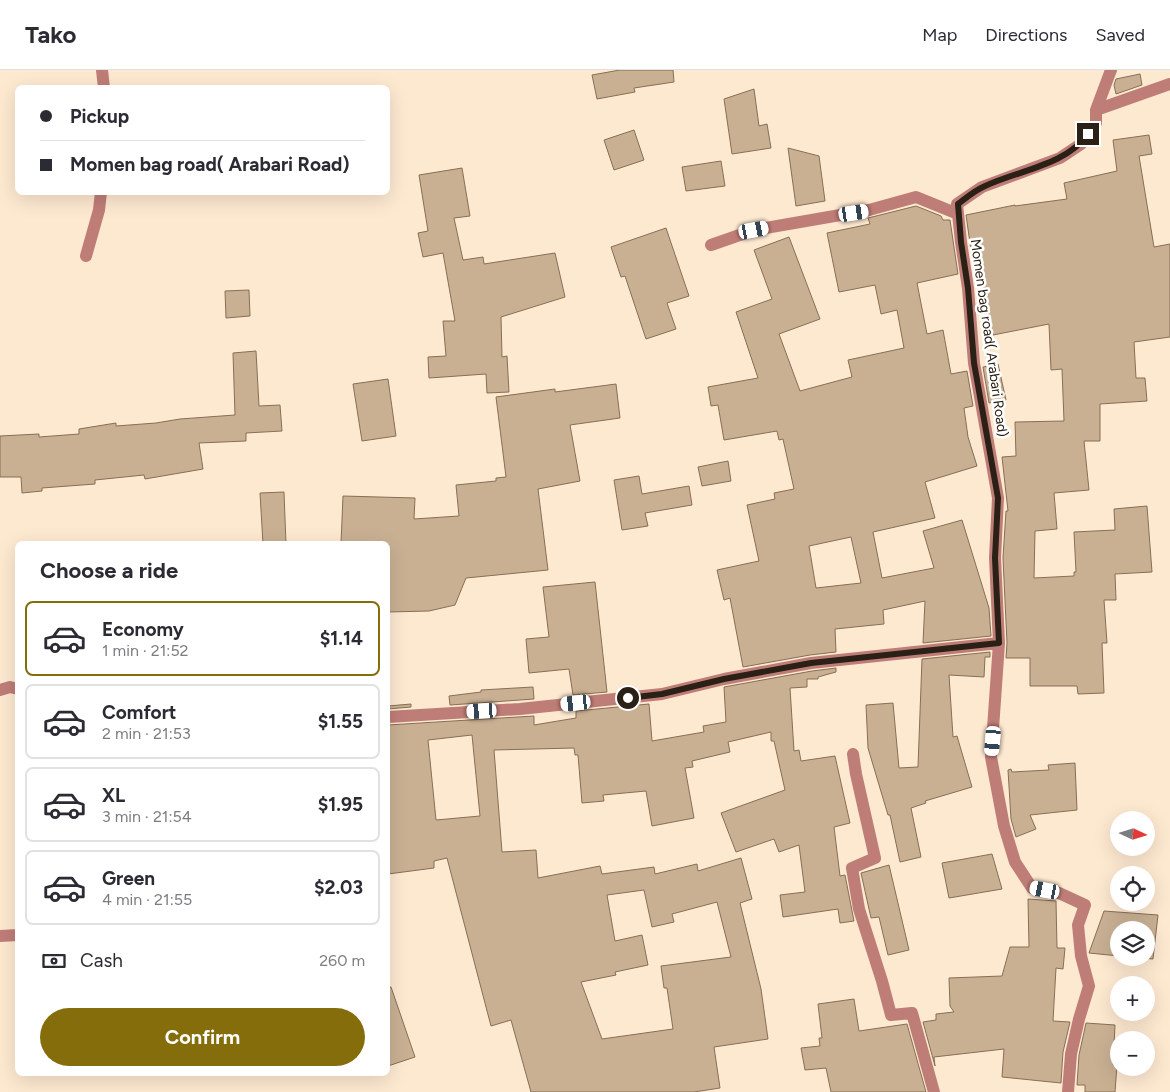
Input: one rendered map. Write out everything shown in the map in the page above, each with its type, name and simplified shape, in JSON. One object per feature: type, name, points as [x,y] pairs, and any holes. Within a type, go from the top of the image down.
[{"type":"street","points":[[102,70],[104,85]]},
{"type":"street","points":[[711,245],[754,230],[869,210],[916,197],[958,214],[958,204],[982,187],[1060,158],[1081,144],[1096,123],[1096,110],[1111,70]]},
{"type":"street","points":[[1096,110],[1170,84]]},
{"type":"street","points":[[86,256],[99,210],[101,195]]},
{"type":"street","name":"Momen bag road( Arabari Road)","points":[[958,214],[968,288],[974,363],[998,498],[995,558],[999,643],[991,757],[1004,826],[1015,862],[1032,888],[1059,893],[1085,905],[1078,925],[1081,956],[1089,986],[1071,1054],[1068,1092]]},
{"type":"street","points":[[390,717],[520,709],[662,694],[724,679],[811,663],[999,643]]},
{"type":"street","points":[[0,690],[15,689]]},
{"type":"street","points":[[854,754],[856,774],[875,858],[852,868],[858,909],[882,981],[891,1015],[912,1014],[934,1092]]},
{"type":"street","points":[[0,936],[15,935]]},
{"type":"building","points":[[620,70],[673,70],[674,82],[634,88],[635,92],[597,99],[592,75]]},
{"type":"building","points":[[1140,74],[1142,85],[1116,94],[1114,85],[1116,79]]},
{"type":"building","points":[[754,89],[759,126],[767,124],[771,148],[732,154],[724,99]]},
{"type":"building","points":[[634,130],[644,160],[614,170],[604,140]]},
{"type":"building","points":[[1149,135],[1152,154],[1139,156],[1154,247],[1170,244],[1170,337],[1134,342],[1136,378],[1145,378],[1147,401],[1100,404],[1100,441],[1084,441],[1089,490],[1054,493],[1057,529],[1035,531],[1034,578],[1074,576],[1074,572],[1076,572],[1074,532],[1115,530],[1114,509],[1147,506],[1152,572],[1115,574],[1116,600],[1104,600],[1107,643],[1102,643],[1104,693],[1078,694],[1077,686],[1030,686],[1030,658],[1006,658],[1003,558],[1006,511],[1008,511],[1002,457],[1016,456],[1015,422],[1064,421],[1062,369],[1051,370],[1049,324],[993,335],[986,302],[984,302],[976,270],[974,271],[966,215],[1015,205],[1067,199],[1064,183],[1117,171],[1113,140]]},
{"type":"building","points":[[788,148],[819,156],[825,201],[796,206]]},
{"type":"building","points":[[721,161],[725,186],[686,191],[682,167]]},
{"type":"building","points":[[462,168],[470,216],[454,218],[463,260],[483,257],[484,264],[555,253],[565,297],[501,317],[502,357],[507,356],[509,392],[487,393],[486,374],[429,378],[428,357],[446,356],[443,321],[455,321],[443,253],[423,257],[418,233],[428,231],[419,175]]},
{"type":"building","points":[[916,206],[941,216],[943,220],[950,220],[958,274],[917,283],[927,334],[943,330],[951,374],[967,371],[973,406],[964,408],[968,437],[977,466],[925,482],[935,518],[873,532],[882,578],[934,568],[923,531],[962,520],[989,608],[991,636],[923,643],[925,601],[883,610],[884,624],[835,629],[836,652],[743,667],[730,598],[724,600],[717,570],[759,561],[747,505],[775,499],[774,493],[794,489],[783,439],[779,440],[777,431],[724,440],[718,405],[711,406],[708,387],[758,378],[736,312],[772,299],[754,250],[789,237],[820,319],[779,334],[800,391],[852,377],[848,360],[904,348],[897,310],[881,314],[875,285],[839,292],[827,233],[870,224],[868,218]],"holes":[[[851,537],[861,583],[816,588],[809,546]]]},
{"type":"building","points":[[666,228],[689,296],[667,303],[676,329],[646,339],[625,276],[621,277],[611,247]]},
{"type":"building","points":[[249,290],[250,316],[226,318],[225,291]]},
{"type":"building","points":[[256,351],[259,406],[280,405],[282,431],[246,433],[246,441],[199,443],[203,469],[145,479],[144,475],[95,480],[95,484],[42,488],[42,491],[22,493],[21,477],[0,477],[0,436],[39,434],[39,437],[79,434],[79,429],[116,423],[116,426],[235,415],[233,353]]},
{"type":"building","points":[[998,364],[1006,400],[989,403],[983,367]]},
{"type":"building","points":[[388,379],[396,436],[362,441],[353,384]]},
{"type":"building","points":[[616,384],[620,418],[570,425],[580,481],[538,489],[548,570],[466,578],[455,605],[429,611],[390,612],[390,541],[341,541],[343,496],[415,498],[414,519],[459,516],[456,485],[496,481],[496,478],[506,477],[496,397],[555,389],[555,392]]},
{"type":"building","points":[[728,461],[731,481],[702,486],[698,467]]},
{"type":"building","points":[[639,476],[642,494],[689,486],[692,505],[645,513],[648,526],[622,530],[614,480]]},
{"type":"building","points":[[284,492],[286,541],[263,541],[260,493]]},
{"type":"building","points":[[595,582],[607,692],[573,695],[569,669],[529,673],[526,639],[549,637],[543,587]]},
{"type":"building","points":[[990,652],[990,657],[985,657],[984,677],[949,675],[953,737],[957,736],[972,787],[925,801],[926,803],[911,808],[921,857],[900,862],[890,815],[888,815],[868,748],[866,705],[893,703],[899,768],[918,767],[922,659]]},
{"type":"building","points":[[836,668],[836,672],[818,677],[818,679],[807,679],[807,687],[790,688],[794,751],[799,750],[801,761],[835,756],[850,823],[834,827],[840,876],[845,875],[854,921],[840,923],[838,909],[783,917],[780,895],[805,892],[799,845],[779,852],[774,839],[736,852],[721,813],[785,790],[774,741],[771,741],[771,732],[728,742],[730,752],[692,761],[693,767],[685,768],[694,818],[652,826],[646,791],[603,795],[604,801],[582,803],[578,755],[575,755],[574,748],[494,750],[502,852],[536,850],[538,878],[600,866],[602,874],[654,867],[655,874],[697,864],[698,871],[741,858],[752,899],[740,903],[761,989],[768,1039],[714,1047],[720,1088],[694,1092],[531,1092],[511,1020],[491,1026],[447,858],[434,861],[434,868],[390,874],[390,725],[534,716],[534,725],[576,718],[576,711],[649,704],[652,741],[704,732],[703,726],[726,722],[724,687]],"holes":[[[472,735],[480,816],[436,820],[428,740]],[[644,890],[652,927],[674,922],[672,914],[717,902],[731,957],[661,966],[664,988],[667,988],[673,1029],[602,1039],[581,982],[616,975],[615,972],[648,965],[642,935],[615,941],[607,895]]]},
{"type":"building","points":[[533,687],[534,699],[450,705],[449,696],[481,692],[481,690]]},
{"type":"building","points":[[411,704],[411,707],[390,709],[390,706]]},
{"type":"building","points":[[1075,763],[1077,810],[1030,815],[1036,829],[1016,837],[1011,819],[1008,770],[1011,769],[1012,772],[1049,770],[1048,765]]},
{"type":"building","points":[[992,854],[1002,889],[949,898],[942,863]]},
{"type":"building","points":[[889,865],[909,950],[888,955],[879,917],[871,918],[861,873]]},
{"type":"building","points":[[1028,899],[1056,901],[1057,948],[1065,948],[1063,969],[1056,968],[1053,1021],[1070,1022],[1063,1052],[1061,1083],[1002,1077],[1004,1049],[934,1057],[935,1066],[923,1022],[936,1020],[936,1014],[954,1012],[950,1006],[949,978],[1002,976],[1010,947],[1029,947]]},
{"type":"building","points":[[1104,911],[1158,915],[1155,941],[1155,921],[1110,921],[1110,955],[1089,953]]},
{"type":"building","points":[[390,987],[391,987],[415,1057],[390,1065]]},
{"type":"building","points":[[854,999],[859,1031],[907,1024],[926,1092],[831,1092],[826,1068],[805,1070],[801,1048],[820,1046],[819,1038],[822,1038],[818,1004]]},
{"type":"building","points":[[1086,1023],[1115,1025],[1115,1031],[1110,1031],[1110,1076],[1116,1076],[1115,1092],[1085,1092],[1085,1085],[1077,1085],[1079,1055]]},
{"type":"route","points":[[628,698],[662,694],[724,679],[811,663],[999,643],[995,558],[998,498],[974,363],[968,288],[961,242],[958,204],[982,187],[1060,158],[1081,144],[1088,134]]}]
